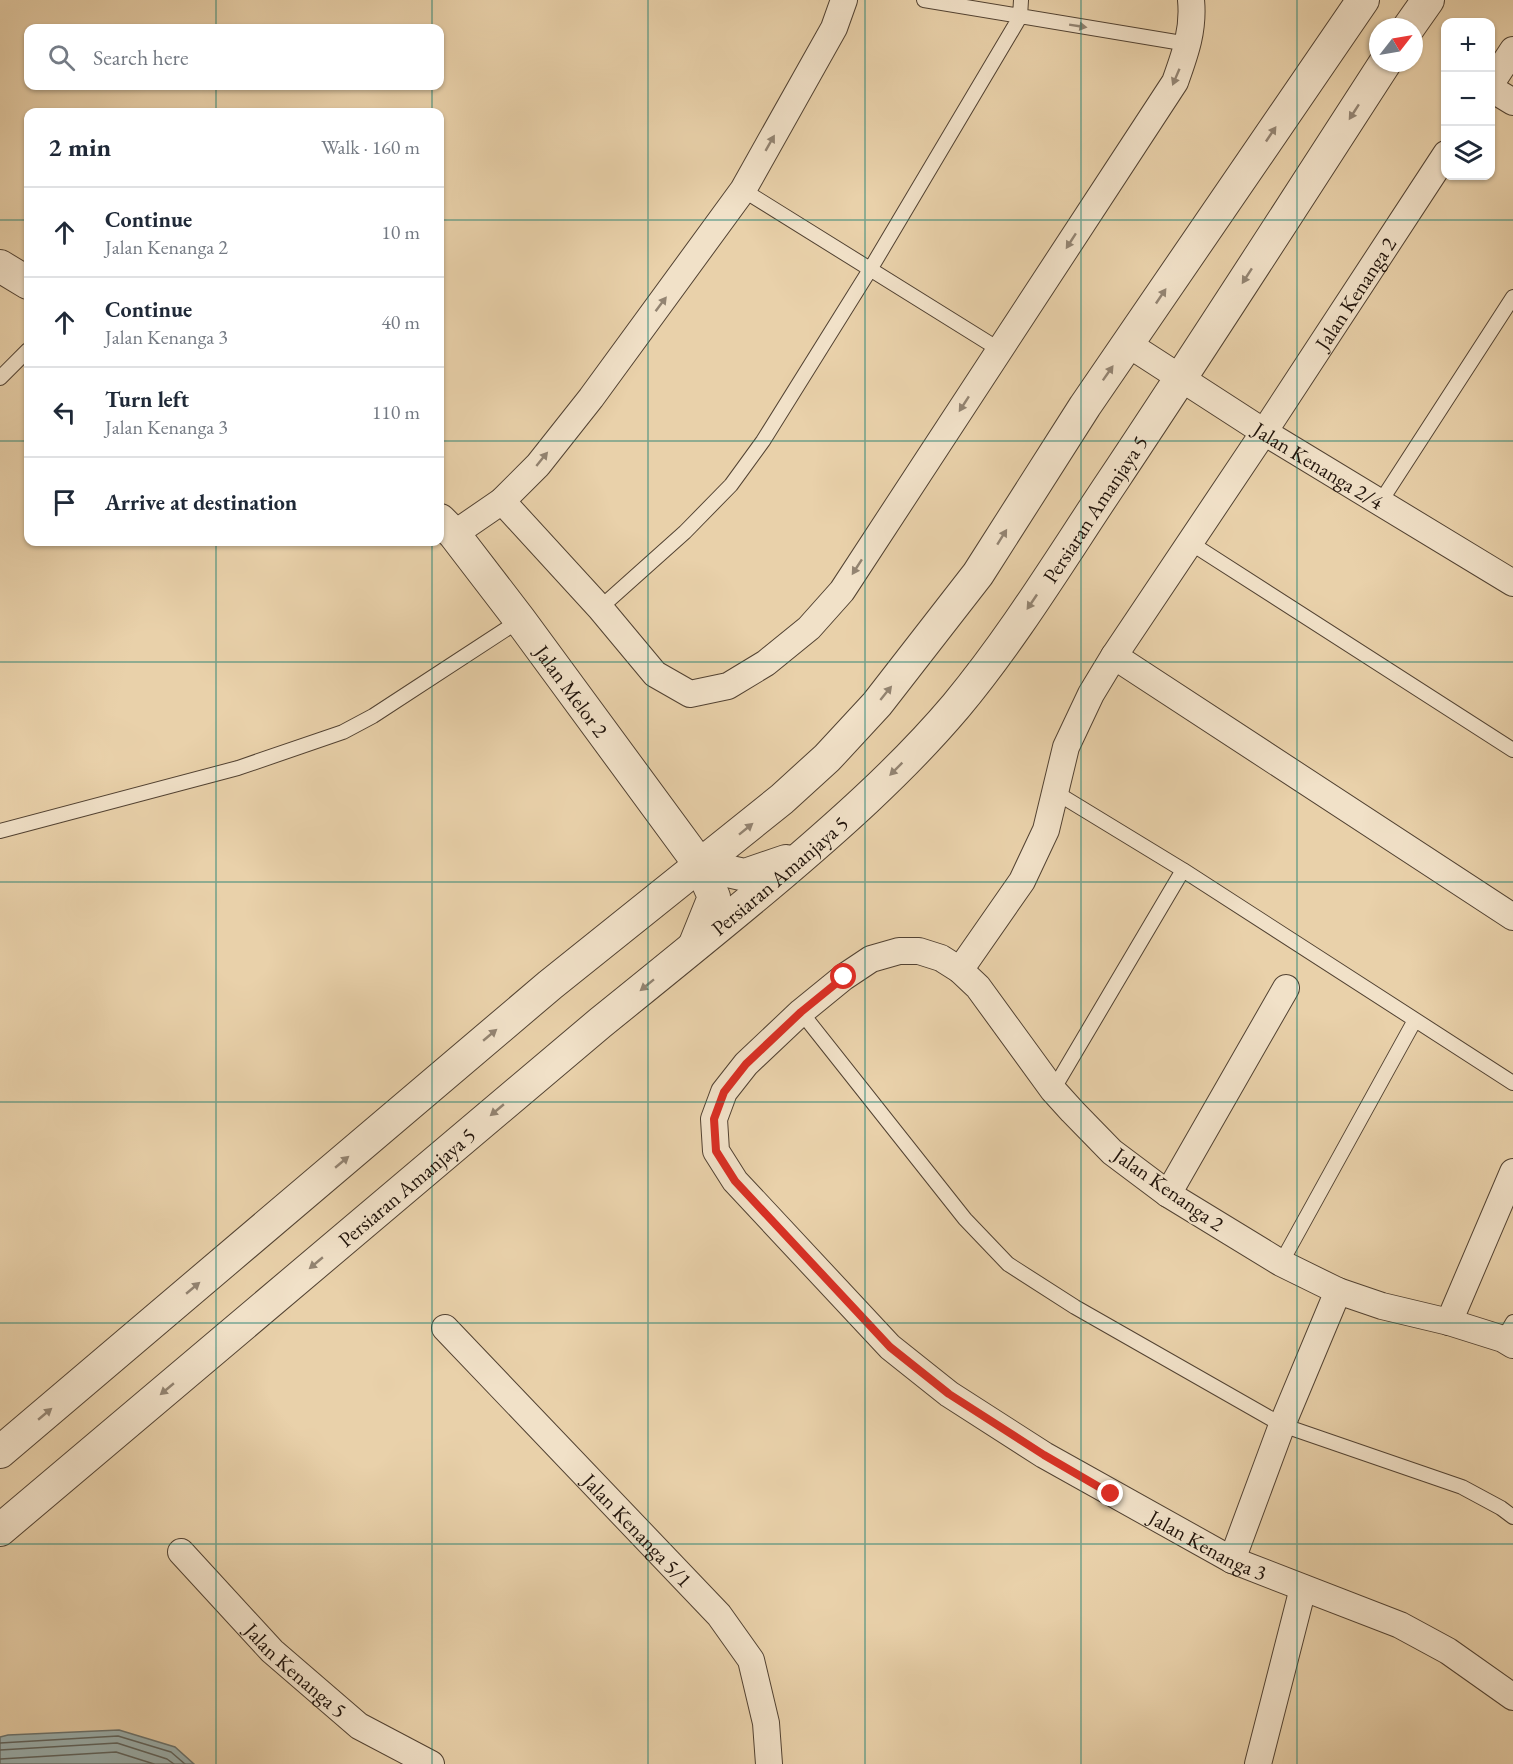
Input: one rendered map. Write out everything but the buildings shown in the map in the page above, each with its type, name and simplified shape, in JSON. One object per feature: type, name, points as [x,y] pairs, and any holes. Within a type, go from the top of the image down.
[{"type":"street","points":[[447,527],[502,501],[538,465],[591,398],[743,190],[834,28],[844,0]]},
{"type":"street","points":[[502,501],[600,608],[655,674],[690,694],[728,686],[756,669],[809,628],[842,591],[1175,82],[1188,44],[1192,17],[1191,0]]},
{"type":"street","points":[[0,1452],[550,985],[782,799],[827,758],[877,704],[978,574],[1085,406],[1363,0]]},
{"type":"street","points":[[1415,18],[1428,0]]},
{"type":"street","points":[[1495,79],[1513,50]]},
{"type":"street","name":"Persiaran Amanjaya 5","points":[[0,1530],[600,1023],[693,949],[804,855],[858,806],[956,706],[1000,650],[1380,72]]},
{"type":"street","points":[[1495,89],[1513,102]]},
{"type":"street","name":"Jalan Kenanga 2","points":[[960,970],[1022,881],[1046,830],[1066,747],[1091,694],[1441,162]]},
{"type":"street","points":[[0,266],[24,281]]},
{"type":"street","name":"Jalan Kenanga 2/4","points":[[1128,344],[1264,432],[1381,501],[1509,572]]},
{"type":"street","name":"Jalan Melor 2","points":[[447,527],[520,620],[700,865],[714,897],[693,949]]},
{"type":"street","points":[[1114,656],[1513,917]]},
{"type":"street","points":[[700,865],[745,875],[804,855]]},
{"type":"street","name":"Jalan Kenanga 2","points":[[801,1012],[844,977],[871,959],[899,951],[919,951],[942,958],[960,970],[978,987],[1053,1090],[1112,1152],[1168,1194],[1281,1263],[1338,1291],[1382,1306],[1510,1335]]},
{"type":"street","points":[[1168,1194],[1286,988]]},
{"type":"street","name":"Jalan Kenanga 3","points":[[801,1012],[746,1064],[724,1092],[714,1119],[716,1151],[735,1181],[890,1347],[949,1394],[1044,1455],[1232,1560],[1400,1625],[1448,1651],[1513,1697]]},
{"type":"street","points":[[1449,1322],[1513,1172]]},
{"type":"street","points":[[1232,1560],[1282,1425],[1338,1291]]},
{"type":"street","name":"Jalan Kenanga 5/1","points":[[445,1328],[719,1616],[751,1660],[766,1723],[769,1764]]},
{"type":"street","name":"Jalan Kenanga 5","points":[[181,1552],[272,1651],[359,1726],[431,1764]]},
{"type":"street","points":[[1258,1764],[1303,1588]]},
{"type":"lane","points":[[924,0],[1188,44]]},
{"type":"lane","points":[[600,608],[685,532],[730,485],[763,441],[871,268],[1020,17],[1021,0]]},
{"type":"lane","points":[[743,190],[1000,350]]},
{"type":"lane","points":[[1381,501],[1513,297]]},
{"type":"lane","points":[[0,378],[24,354]]},
{"type":"lane","points":[[1189,542],[1513,750]]},
{"type":"lane","points":[[0,831],[238,768],[343,732],[373,716],[520,620]]},
{"type":"lane","points":[[1055,792],[1183,870],[1513,1083]]},
{"type":"lane","points":[[1053,1090],[1183,870]]},
{"type":"lane","points":[[801,1012],[965,1220],[1008,1264],[1075,1307],[1282,1425],[1462,1487],[1513,1517]]},
{"type":"lane","points":[[1281,1263],[1415,1020]]},
{"type":"water","points":[[119,1730],[175,1747],[194,1764],[0,1764],[0,1737]]},
{"type":"route","points":[[844,977],[801,1012],[746,1064],[724,1092],[714,1119],[716,1151],[735,1181],[890,1347],[949,1394],[1044,1455],[1111,1494]]}]
